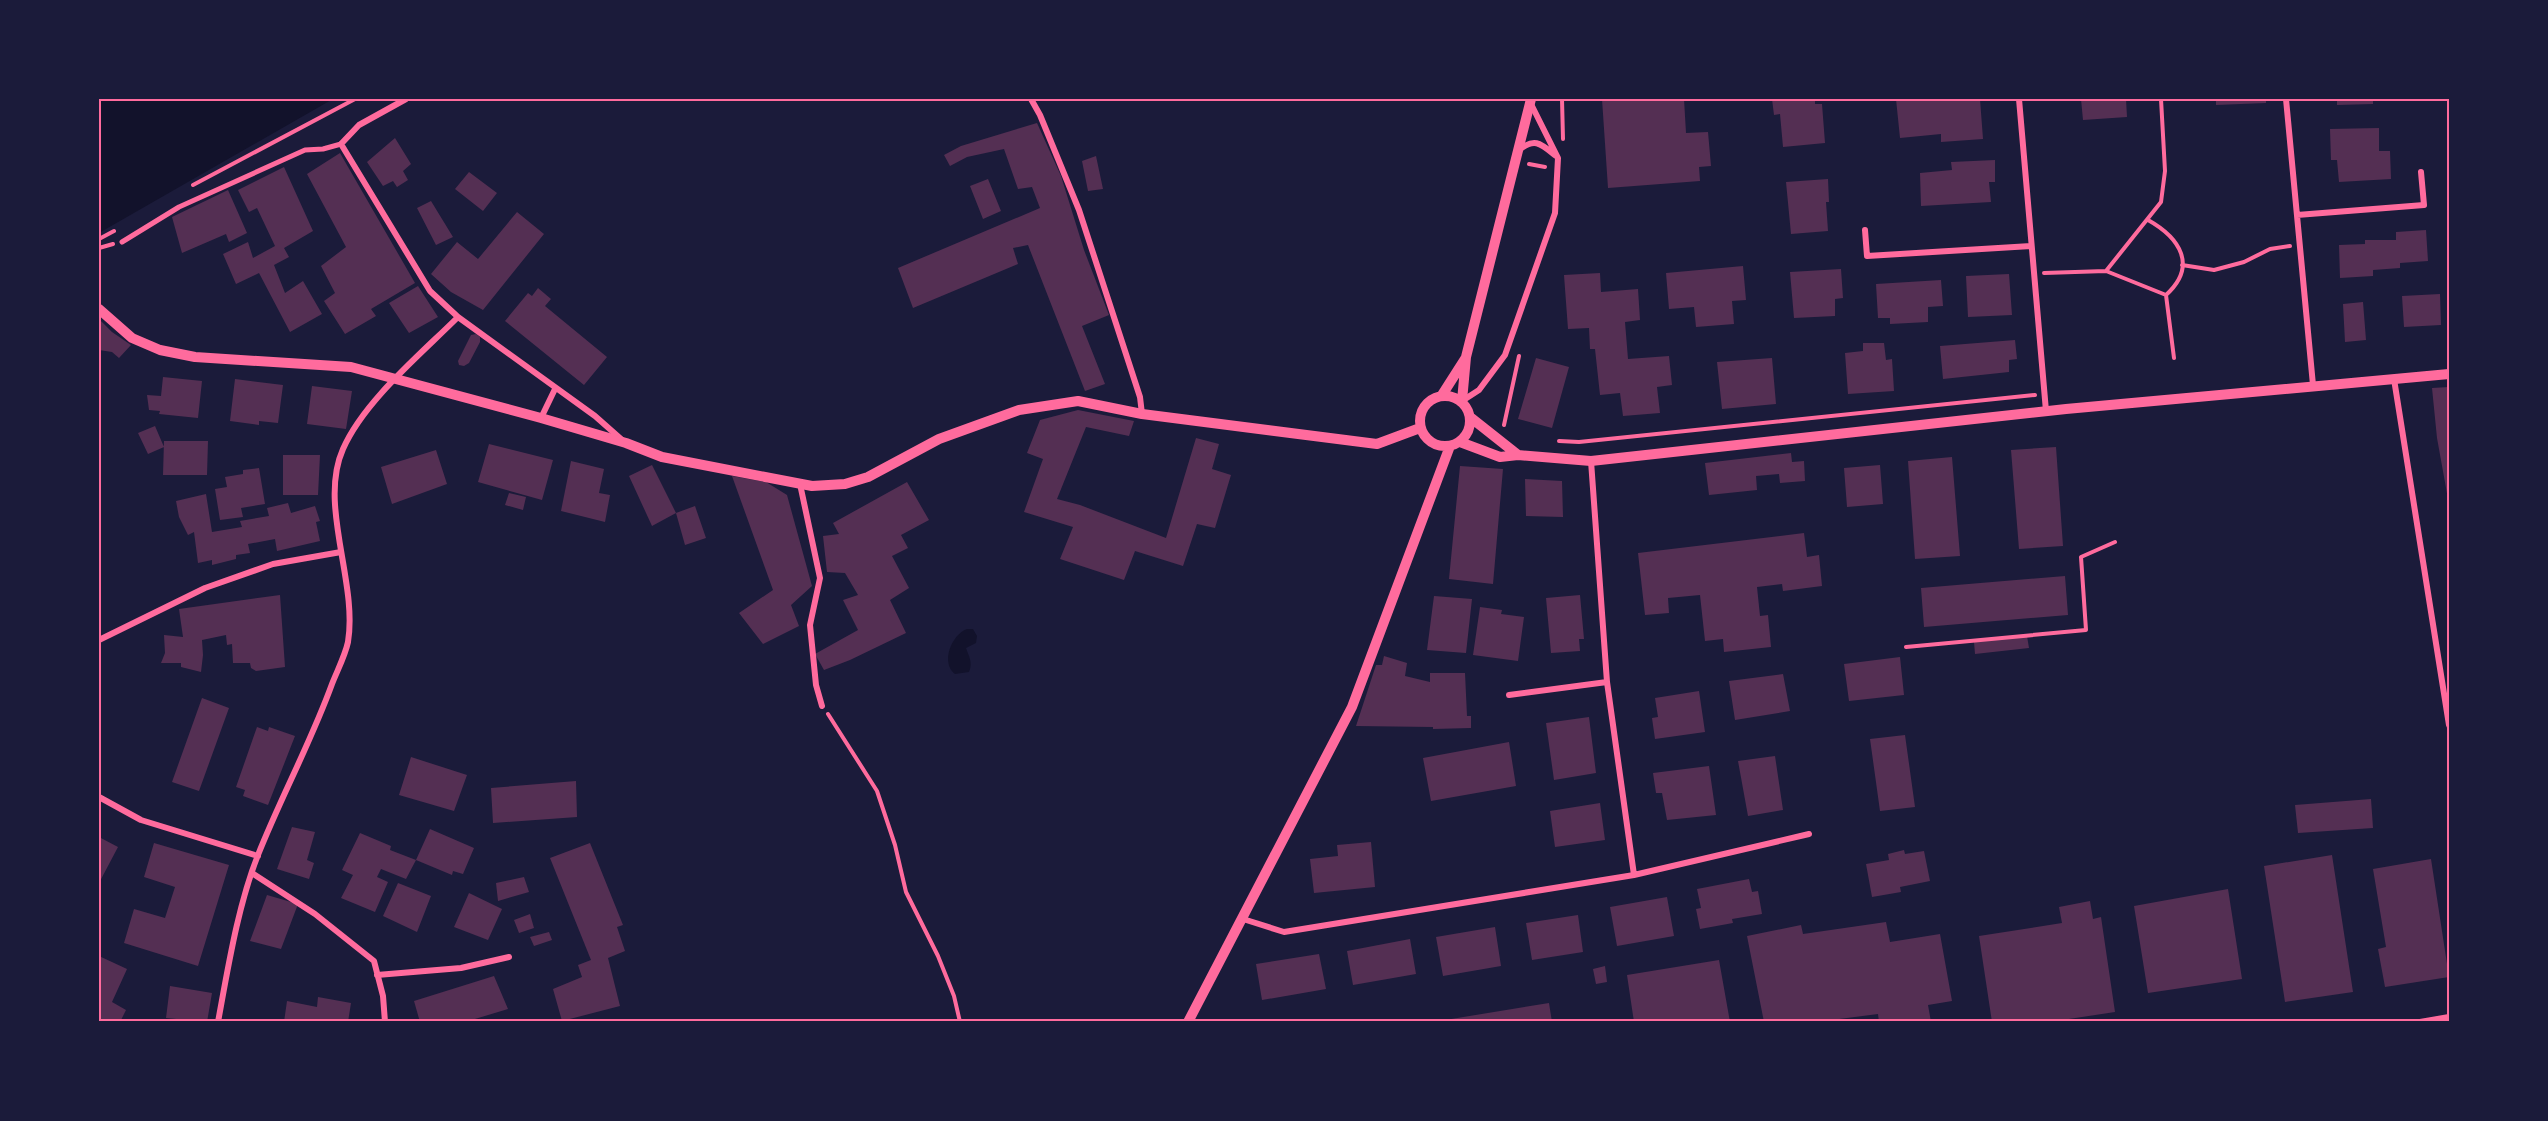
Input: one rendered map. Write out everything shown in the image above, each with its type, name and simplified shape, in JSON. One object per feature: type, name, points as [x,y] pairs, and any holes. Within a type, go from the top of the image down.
[{"type":"street","points":[[122,242],[179,207],[305,150],[323,149],[341,144],[359,125],[406,99]]},
{"type":"street","points":[[1031,99],[1040,115],[1079,210],[1140,397],[1142,414]]},
{"type":"street","points":[[2019,99],[2046,411]]},
{"type":"street","points":[[2286,99],[2313,385]]},
{"type":"street","points":[[1462,401],[1466,357],[1531,100]]},
{"type":"street","points":[[1462,401],[1479,390],[1505,355],[1555,213],[1558,158],[1531,100]]},
{"type":"street","points":[[1516,152],[1528,142],[1536,143],[1544,146],[1558,158]]},
{"type":"street","points":[[341,144],[430,291],[458,317],[595,416],[626,443]]},
{"type":"street","points":[[2297,215],[2424,205],[2421,172]]},
{"type":"street","points":[[1865,230],[1867,256],[2031,246]]},
{"type":"street","points":[[99,309],[132,338],[160,350],[195,357],[351,367],[541,418],[626,443],[662,457],[812,486],[845,484],[868,477],[939,439],[1019,410],[1078,400],[1142,414],[1377,444],[1420,428]]},
{"type":"street","points":[[218,1022],[229,962],[252,873],[324,706],[348,642],[348,606],[333,482],[341,452],[352,429],[396,378],[458,317]]},
{"type":"street","points":[[1442,395],[1466,357]]},
{"type":"street","points":[[1188,1022],[1352,707],[1455,444],[1468,433],[1469,411],[1462,401],[1453,396],[1442,395],[1432,399],[1424,406],[1419,417],[1420,428],[1426,439],[1437,446],[1455,444],[1500,457],[1518,455],[1592,461],[2046,411],[2449,374]]},
{"type":"street","points":[[2394,380],[2449,725]]},
{"type":"street","points":[[541,418],[555,389]]},
{"type":"street","points":[[1470,417],[1518,455]]},
{"type":"street","points":[[1592,461],[1607,682],[1634,874]]},
{"type":"street","points":[[800,483],[820,578],[810,625],[816,684],[822,706]]},
{"type":"street","points":[[99,640],[205,588],[273,564],[341,552]]},
{"type":"street","points":[[2439,670],[2449,668]]},
{"type":"street","points":[[1509,695],[1607,682]]},
{"type":"street","points":[[99,796],[141,820],[258,856]]},
{"type":"street","points":[[1243,920],[1284,932],[1634,874],[1809,834]]},
{"type":"street","points":[[252,873],[315,914],[374,961],[383,996],[385,1022]]},
{"type":"street","points":[[377,975],[461,968],[509,957]]},
{"type":"street","points":[[2420,1022],[2449,1017]]},
{"type":"path","points":[[192,186],[355,99]]},
{"type":"path","points":[[2106,271],[2161,202],[2165,171],[2161,99]]},
{"type":"path","points":[[1525,163],[1550,168]]},
{"type":"path","points":[[2148,220],[2167,231],[2180,249],[2182,265],[2177,284],[2166,295]]},
{"type":"path","points":[[99,239],[120,227]]},
{"type":"path","points":[[2182,265],[2214,270],[2244,262],[2270,249],[2299,244]]},
{"type":"path","points":[[2033,274],[2106,271],[2166,295]]},
{"type":"path","points":[[2166,295],[2174,358]]},
{"type":"path","points":[[1579,442],[2044,394]]},
{"type":"path","points":[[1906,647],[2086,630],[2081,557],[2115,542]]},
{"type":"path","points":[[822,706],[877,791],[895,845],[906,892],[942,966],[954,996],[960,1022]]},
{"type":"shaded area","points":[[99,99],[333,99],[99,233]]},
{"type":"shaded area","points":[[967,629],[973,629],[977,636],[976,643],[966,648],[971,665],[969,672],[955,674],[948,663],[948,656],[957,637]]},
{"type":"building","points":[[1602,99],[1684,99],[1686,133],[1708,132],[1711,166],[1699,167],[1700,181],[1608,188]]},
{"type":"building","points":[[1772,99],[1815,99],[1815,104],[1822,104],[1825,143],[1783,147],[1780,114],[1774,115]]},
{"type":"building","points":[[1896,99],[1980,99],[1983,139],[1941,142],[1941,134],[1900,138]]},
{"type":"building","points":[[2081,99],[2126,99],[2127,117],[2083,120]]},
{"type":"building","points":[[2216,99],[2266,99],[2266,103],[2216,105]]},
{"type":"building","points":[[2337,99],[2373,99],[2373,104],[2337,105]]},
{"type":"building","points":[[1037,123],[1061,176],[1084,250],[1109,315],[1082,326],[1105,384],[1085,391],[1028,245],[1013,248],[1018,264],[913,308],[898,268],[1040,208],[1032,187],[1018,189],[1004,149],[967,157],[950,166],[944,155],[961,146]]},
{"type":"building","points":[[2379,128],[2379,151],[2390,151],[2391,179],[2339,182],[2337,160],[2331,160],[2330,129]]},
{"type":"building","points":[[395,138],[411,164],[403,171],[408,180],[397,187],[393,181],[383,186],[367,162]]},
{"type":"building","points":[[340,153],[415,283],[371,309],[376,316],[345,334],[324,301],[335,293],[321,266],[346,247],[307,174]]},
{"type":"building","points":[[1096,156],[1103,189],[1088,191],[1082,161]]},
{"type":"building","points":[[1995,160],[1995,182],[1989,182],[1991,202],[1921,206],[1920,173],[1952,170],[1951,162]]},
{"type":"building","points":[[284,167],[313,231],[284,248],[289,257],[274,265],[285,293],[303,281],[322,314],[290,332],[259,273],[236,284],[223,254],[248,242],[253,258],[275,246],[257,208],[249,212],[238,190]]},
{"type":"building","points":[[469,172],[497,193],[483,211],[455,189]]},
{"type":"building","points":[[988,179],[1001,211],[983,219],[970,186]]},
{"type":"building","points":[[1828,179],[1829,202],[1826,202],[1828,231],[1791,234],[1786,182]]},
{"type":"building","points":[[228,190],[247,233],[229,242],[226,234],[182,253],[172,217]]},
{"type":"building","points":[[431,201],[453,237],[436,245],[417,208]]},
{"type":"building","points":[[517,212],[544,234],[483,310],[451,292],[431,274],[457,242],[478,259]]},
{"type":"building","points":[[2426,230],[2428,261],[2400,263],[2400,268],[2373,270],[2373,276],[2340,278],[2339,245],[2365,244],[2365,240],[2396,240],[2396,232]]},
{"type":"building","points":[[1743,266],[1746,300],[1732,301],[1734,324],[1696,327],[1694,307],[1669,309],[1666,273]]},
{"type":"building","points":[[1841,269],[1843,298],[1835,299],[1835,316],[1794,318],[1790,272]]},
{"type":"building","points":[[1600,273],[1601,292],[1638,289],[1640,320],[1625,322],[1628,359],[1669,356],[1672,385],[1657,387],[1660,413],[1623,416],[1620,393],[1600,395],[1595,349],[1590,349],[1589,328],[1568,329],[1564,275]]},
{"type":"building","points":[[2009,274],[2012,315],[1968,317],[1966,276]]},
{"type":"building","points":[[1941,280],[1943,306],[1928,307],[1928,322],[1890,324],[1890,318],[1878,318],[1876,284]]},
{"type":"building","points":[[418,286],[438,317],[409,333],[389,303]]},
{"type":"building","points":[[538,288],[551,299],[545,306],[607,357],[584,385],[505,321],[528,293],[532,296]]},
{"type":"building","points":[[2440,294],[2441,325],[2404,327],[2402,296]]},
{"type":"building","points":[[2363,302],[2366,340],[2345,342],[2343,304]]},
{"type":"building","points":[[99,319],[112,332],[131,345],[119,358],[112,352],[99,350]]},
{"type":"building","points":[[476,334],[480,337],[480,342],[469,363],[464,366],[459,365],[458,361],[471,335]]},
{"type":"building","points":[[2015,340],[2017,359],[2009,360],[2009,372],[1943,379],[1940,346]]},
{"type":"building","points":[[1863,343],[1884,343],[1886,360],[1892,359],[1894,391],[1848,394],[1845,353],[1863,351]]},
{"type":"building","points":[[1536,358],[1569,367],[1552,428],[1518,419]]},
{"type":"building","points":[[1772,358],[1776,404],[1722,409],[1717,362]]},
{"type":"building","points":[[163,377],[202,381],[198,418],[159,414],[160,411],[149,410],[147,395],[161,396]]},
{"type":"building","points":[[235,379],[283,385],[278,423],[259,421],[259,425],[230,421]]},
{"type":"building","points":[[312,386],[352,391],[346,429],[307,424]]},
{"type":"building","points":[[2449,387],[2448,499],[2437,438],[2432,388]]},
{"type":"building","points":[[1078,410],[1134,421],[1129,436],[1086,427],[1057,499],[1080,505],[1166,538],[1196,438],[1219,444],[1212,469],[1231,475],[1215,528],[1197,524],[1183,566],[1135,551],[1124,580],[1060,559],[1073,527],[1024,512],[1043,459],[1027,453],[1040,420]]},
{"type":"building","points":[[155,426],[164,447],[148,454],[138,433]]},
{"type":"building","points":[[164,441],[208,441],[207,475],[163,475]]},
{"type":"building","points":[[489,444],[553,460],[542,500],[478,482]]},
{"type":"building","points":[[2056,447],[2063,546],[2019,549],[2011,450]]},
{"type":"building","points":[[436,450],[447,484],[392,504],[381,467]]},
{"type":"building","points":[[1791,453],[1792,462],[1804,461],[1805,481],[1780,483],[1779,474],[1756,476],[1757,490],[1709,495],[1705,463]]},
{"type":"building","points":[[283,455],[320,455],[318,495],[283,495]]},
{"type":"building","points":[[1952,457],[1960,556],[1915,559],[1908,461]]},
{"type":"building","points":[[571,461],[604,469],[599,493],[610,495],[605,522],[561,511]]},
{"type":"building","points":[[652,465],[676,513],[652,526],[629,476]]},
{"type":"building","points":[[1880,465],[1883,504],[1847,507],[1844,468]]},
{"type":"building","points":[[1460,466],[1503,469],[1493,584],[1449,579]]},
{"type":"building","points":[[259,468],[265,504],[241,508],[243,517],[220,520],[215,489],[227,487],[225,477],[243,474],[243,470]]},
{"type":"building","points":[[732,476],[766,482],[787,495],[812,586],[791,605],[799,626],[763,644],[739,613],[773,590]]},
{"type":"building","points":[[1525,479],[1562,481],[1563,517],[1526,516]]},
{"type":"building","points":[[907,482],[929,520],[901,535],[908,548],[892,556],[909,588],[890,600],[906,633],[824,670],[815,654],[858,630],[843,600],[858,595],[845,573],[827,572],[823,536],[839,534],[833,523]]},
{"type":"building","points":[[509,493],[526,497],[523,510],[505,505]]},
{"type":"building","points":[[206,494],[212,532],[242,527],[240,521],[269,516],[267,508],[288,503],[291,513],[315,506],[320,521],[316,522],[320,541],[277,551],[275,539],[248,544],[250,553],[236,555],[236,559],[212,565],[212,560],[198,563],[194,532],[188,535],[179,517],[176,501]]},
{"type":"building","points":[[695,506],[706,538],[685,545],[676,513]]},
{"type":"building","points":[[1804,533],[1807,557],[1819,555],[1822,586],[1783,591],[1782,584],[1757,587],[1760,616],[1768,615],[1771,647],[1724,652],[1723,639],[1705,641],[1700,595],[1668,598],[1669,613],[1645,615],[1638,553]]},
{"type":"building","points":[[2065,576],[2068,615],[1924,627],[1921,588]]},
{"type":"building","points":[[280,595],[285,667],[256,671],[251,668],[250,663],[233,663],[232,644],[227,645],[226,635],[202,640],[201,672],[181,667],[181,663],[161,663],[165,653],[164,635],[183,637],[179,609]]},
{"type":"building","points":[[1580,595],[1584,639],[1579,639],[1580,651],[1551,653],[1546,598]]},
{"type":"building","points":[[1434,596],[1472,599],[1466,653],[1427,650]]},
{"type":"building","points":[[1480,607],[1502,610],[1501,614],[1524,617],[1518,661],[1473,655]]},
{"type":"building","points":[[2027,636],[2029,648],[1975,654],[1974,642]]},
{"type":"building","points":[[1384,656],[1407,663],[1405,676],[1430,682],[1430,673],[1465,673],[1467,716],[1471,716],[1471,728],[1356,726],[1376,665],[1382,665]]},
{"type":"building","points":[[1900,657],[1904,695],[1849,701],[1844,664]]},
{"type":"building","points":[[1783,674],[1790,711],[1735,720],[1729,681]]},
{"type":"building","points":[[1699,691],[1705,732],[1655,739],[1652,718],[1658,717],[1655,698]]},
{"type":"building","points":[[202,698],[229,708],[199,791],[172,782]]},
{"type":"building","points":[[1589,717],[1596,773],[1554,780],[1546,723]]},
{"type":"building","points":[[257,727],[268,731],[269,727],[295,736],[268,805],[243,796],[245,790],[236,787]]},
{"type":"building","points":[[1905,735],[1915,807],[1880,811],[1870,739]]},
{"type":"building","points":[[1509,742],[1516,786],[1431,801],[1423,758]]},
{"type":"building","points":[[1775,756],[1783,810],[1748,816],[1738,761]]},
{"type":"building","points":[[411,757],[467,775],[454,811],[399,795]]},
{"type":"building","points":[[1709,766],[1716,815],[1667,820],[1662,793],[1656,793],[1653,773]]},
{"type":"building","points":[[576,781],[577,817],[493,823],[491,788]]},
{"type":"building","points":[[2371,799],[2373,828],[2298,833],[2295,805]]},
{"type":"building","points":[[1600,803],[1605,840],[1555,847],[1550,811]]},
{"type":"building","points":[[292,827],[315,832],[307,860],[314,863],[309,879],[277,869]]},
{"type":"building","points":[[430,829],[474,848],[463,874],[453,871],[452,875],[416,860]]},
{"type":"building","points":[[360,833],[391,846],[390,850],[416,860],[406,879],[381,869],[377,877],[388,882],[375,912],[341,898],[353,875],[342,870]]},
{"type":"building","points":[[99,837],[118,847],[99,883]]},
{"type":"building","points":[[1371,842],[1375,887],[1314,893],[1310,859],[1338,856],[1337,845]]},
{"type":"building","points":[[154,843],[229,865],[198,966],[124,943],[134,909],[165,918],[175,887],[144,877]]},
{"type":"building","points":[[590,843],[623,925],[617,927],[625,951],[608,958],[620,1006],[562,1021],[553,989],[582,977],[578,965],[591,960],[550,858]]},
{"type":"building","points":[[1904,850],[1905,854],[1924,851],[1930,881],[1900,887],[1901,892],[1872,897],[1866,864],[1889,860],[1888,854]]},
{"type":"building","points":[[2332,855],[2353,992],[2285,1002],[2264,866]]},
{"type":"building","points":[[2431,859],[2449,977],[2385,987],[2378,949],[2386,947],[2373,869]]},
{"type":"building","points":[[524,877],[529,892],[498,901],[496,883]]},
{"type":"building","points":[[1749,879],[1752,892],[1758,891],[1762,914],[1732,919],[1733,923],[1700,929],[1696,909],[1701,908],[1697,889]]},
{"type":"building","points":[[398,883],[431,896],[417,932],[383,916]]},
{"type":"building","points":[[2228,889],[2242,979],[2148,993],[2134,906]]},
{"type":"building","points":[[469,893],[502,909],[488,940],[454,927]]},
{"type":"building","points":[[267,895],[298,904],[281,949],[250,941]]},
{"type":"building","points":[[1667,897],[1674,936],[1617,946],[1610,907]]},
{"type":"building","points":[[2090,901],[2093,919],[2101,917],[2115,1012],[2049,1022],[1992,1022],[1979,936],[2062,923],[2059,907]]},
{"type":"building","points":[[530,914],[534,928],[519,933],[514,920]]},
{"type":"building","points":[[1578,915],[1583,952],[1532,960],[1526,923]]},
{"type":"building","points":[[1886,922],[1890,942],[1940,934],[1952,1001],[1928,1005],[1931,1022],[1879,1022],[1878,1014],[1816,1022],[1764,1022],[1747,936],[1801,925],[1803,934]]},
{"type":"building","points":[[1495,927],[1501,966],[1443,976],[1436,937]]},
{"type":"building","points":[[549,932],[552,940],[534,946],[530,937]]},
{"type":"building","points":[[1410,939],[1416,974],[1353,985],[1347,951]]},
{"type":"building","points":[[1319,954],[1326,989],[1262,1000],[1256,964]]},
{"type":"building","points":[[99,956],[127,969],[112,1002],[126,1010],[120,1022],[99,1022]]},
{"type":"building","points":[[1719,960],[1730,1022],[1634,1022],[1627,975]]},
{"type":"building","points":[[1605,966],[1607,982],[1596,984],[1593,969]]},
{"type":"building","points":[[494,976],[508,1009],[465,1022],[420,1022],[414,1001]]},
{"type":"building","points":[[170,986],[212,993],[207,1022],[166,1018]]},
{"type":"building","points":[[318,997],[351,1003],[348,1022],[317,1020],[316,1022],[284,1022],[287,1001],[317,1007]]},
{"type":"building","points":[[1549,1003],[1552,1022],[1439,1022],[1439,1021]]}]
